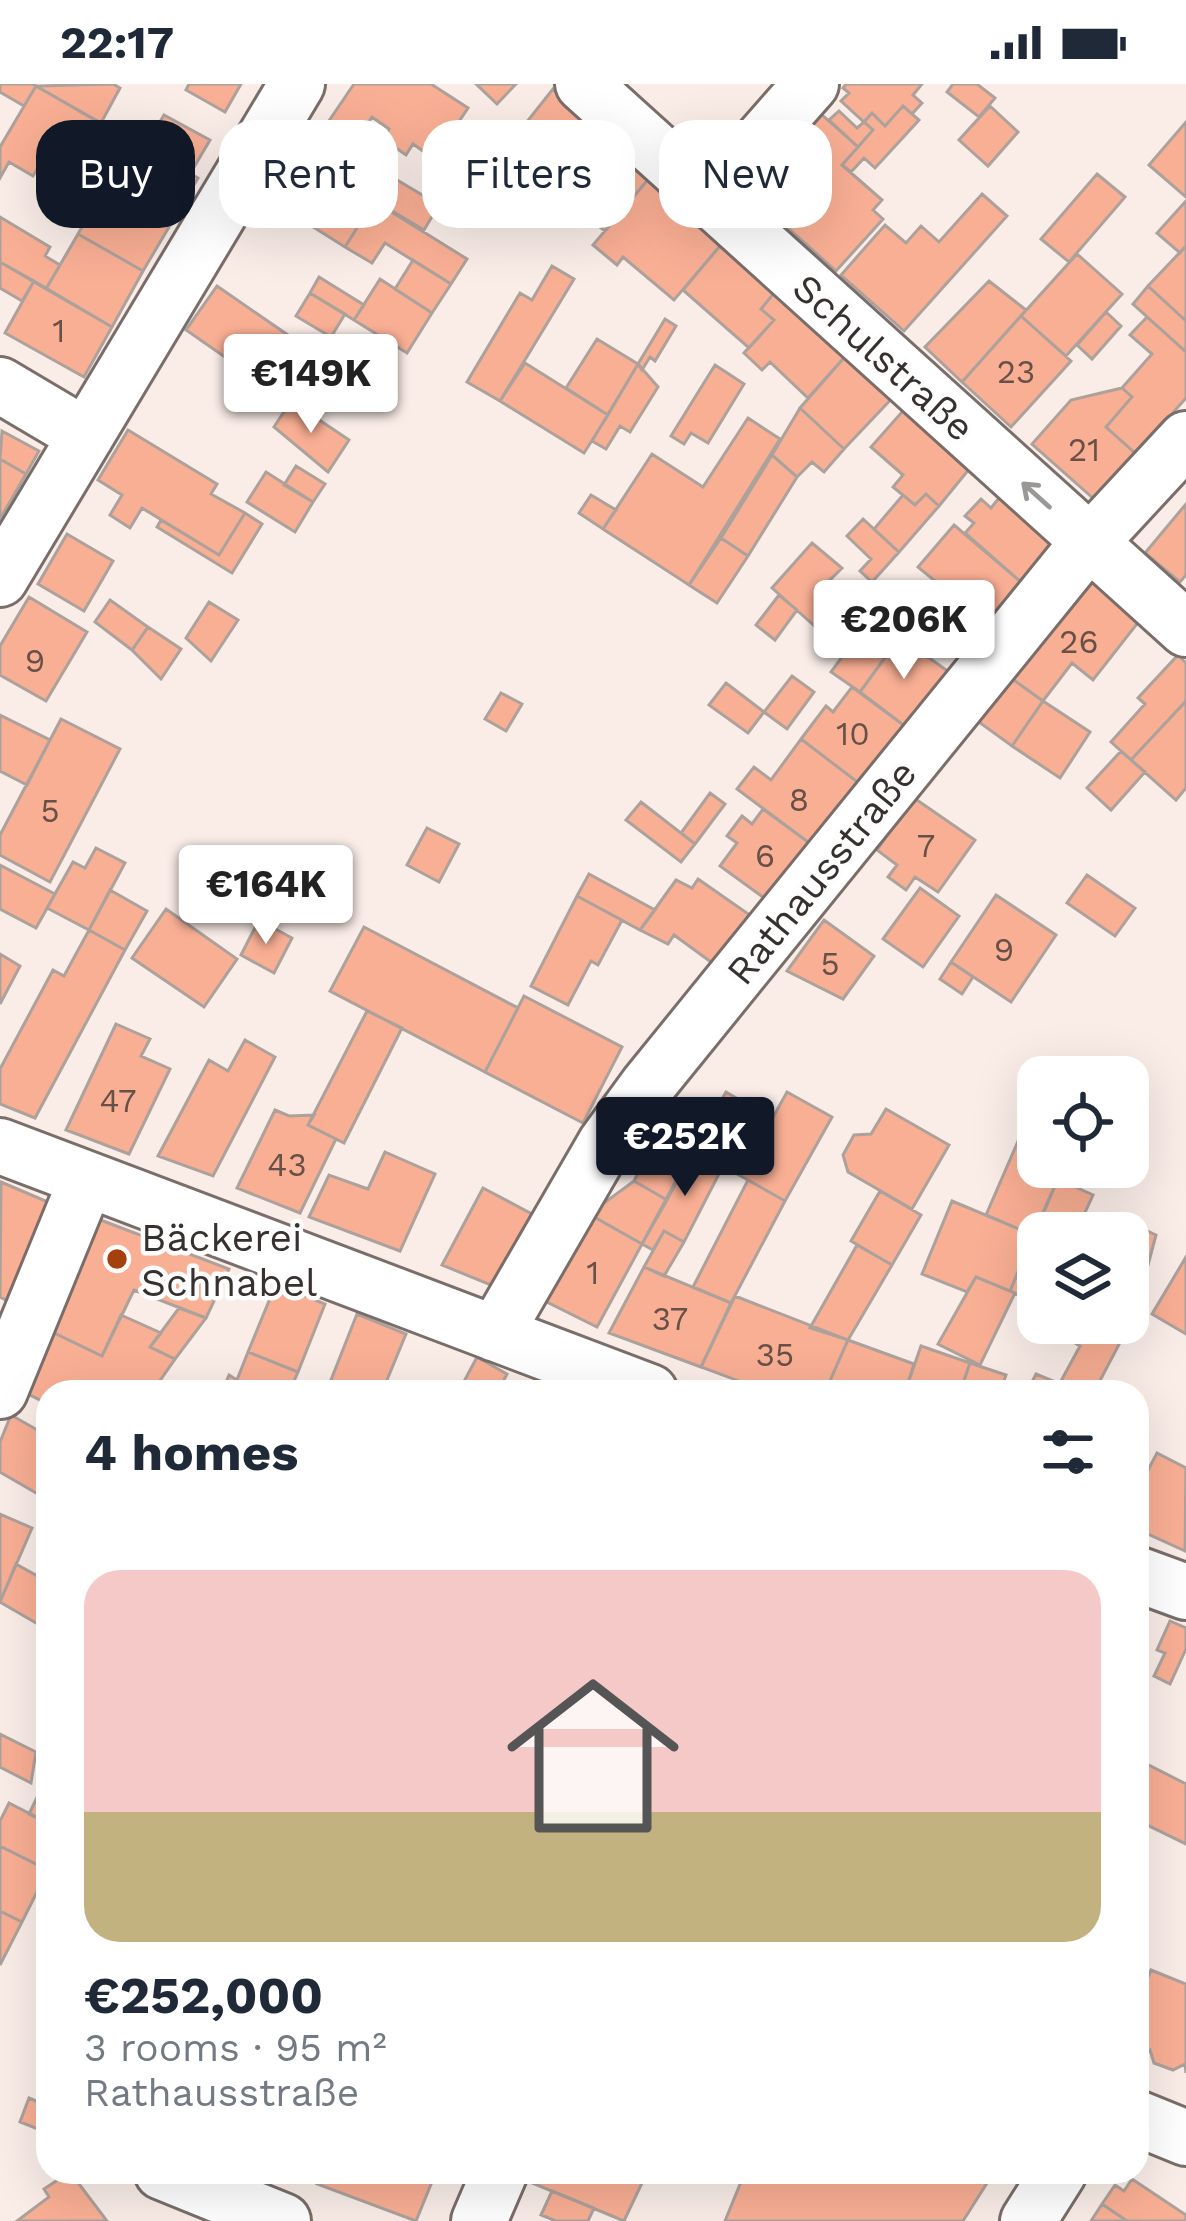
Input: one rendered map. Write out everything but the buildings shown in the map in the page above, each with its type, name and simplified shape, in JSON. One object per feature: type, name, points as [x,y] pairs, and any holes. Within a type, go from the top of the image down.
[{"type":"street","points":[[0,579],[297,84]]},
{"type":"street","name":"Schulstraße","points":[[584,84],[659,153]]},
{"type":"street","points":[[787,120],[811,84]]},
{"type":"street","name":"Schulstraße","points":[[742,228],[1186,629]]},
{"type":"street","points":[[0,385],[86,436]]},
{"type":"street","name":"Rathausstraße","points":[[495,1334],[581,1183],[648,1085],[1090,544],[1186,439]]},
{"type":"street","points":[[0,1146],[618,1380]]},
{"type":"street","points":[[0,1390],[86,1181]]},
{"type":"street","points":[[1149,1578],[1186,1592]]},
{"type":"street","points":[[1149,2123],[1186,2138]]},
{"type":"street","points":[[192,2184],[283,2221]]},
{"type":"street","points":[[479,2221],[495,2184]]},
{"type":"street","points":[[1028,2221],[1051,2184]]},
{"type":"place","name":"Bäckerei Schnabel","points":[[117,1259]]}]
